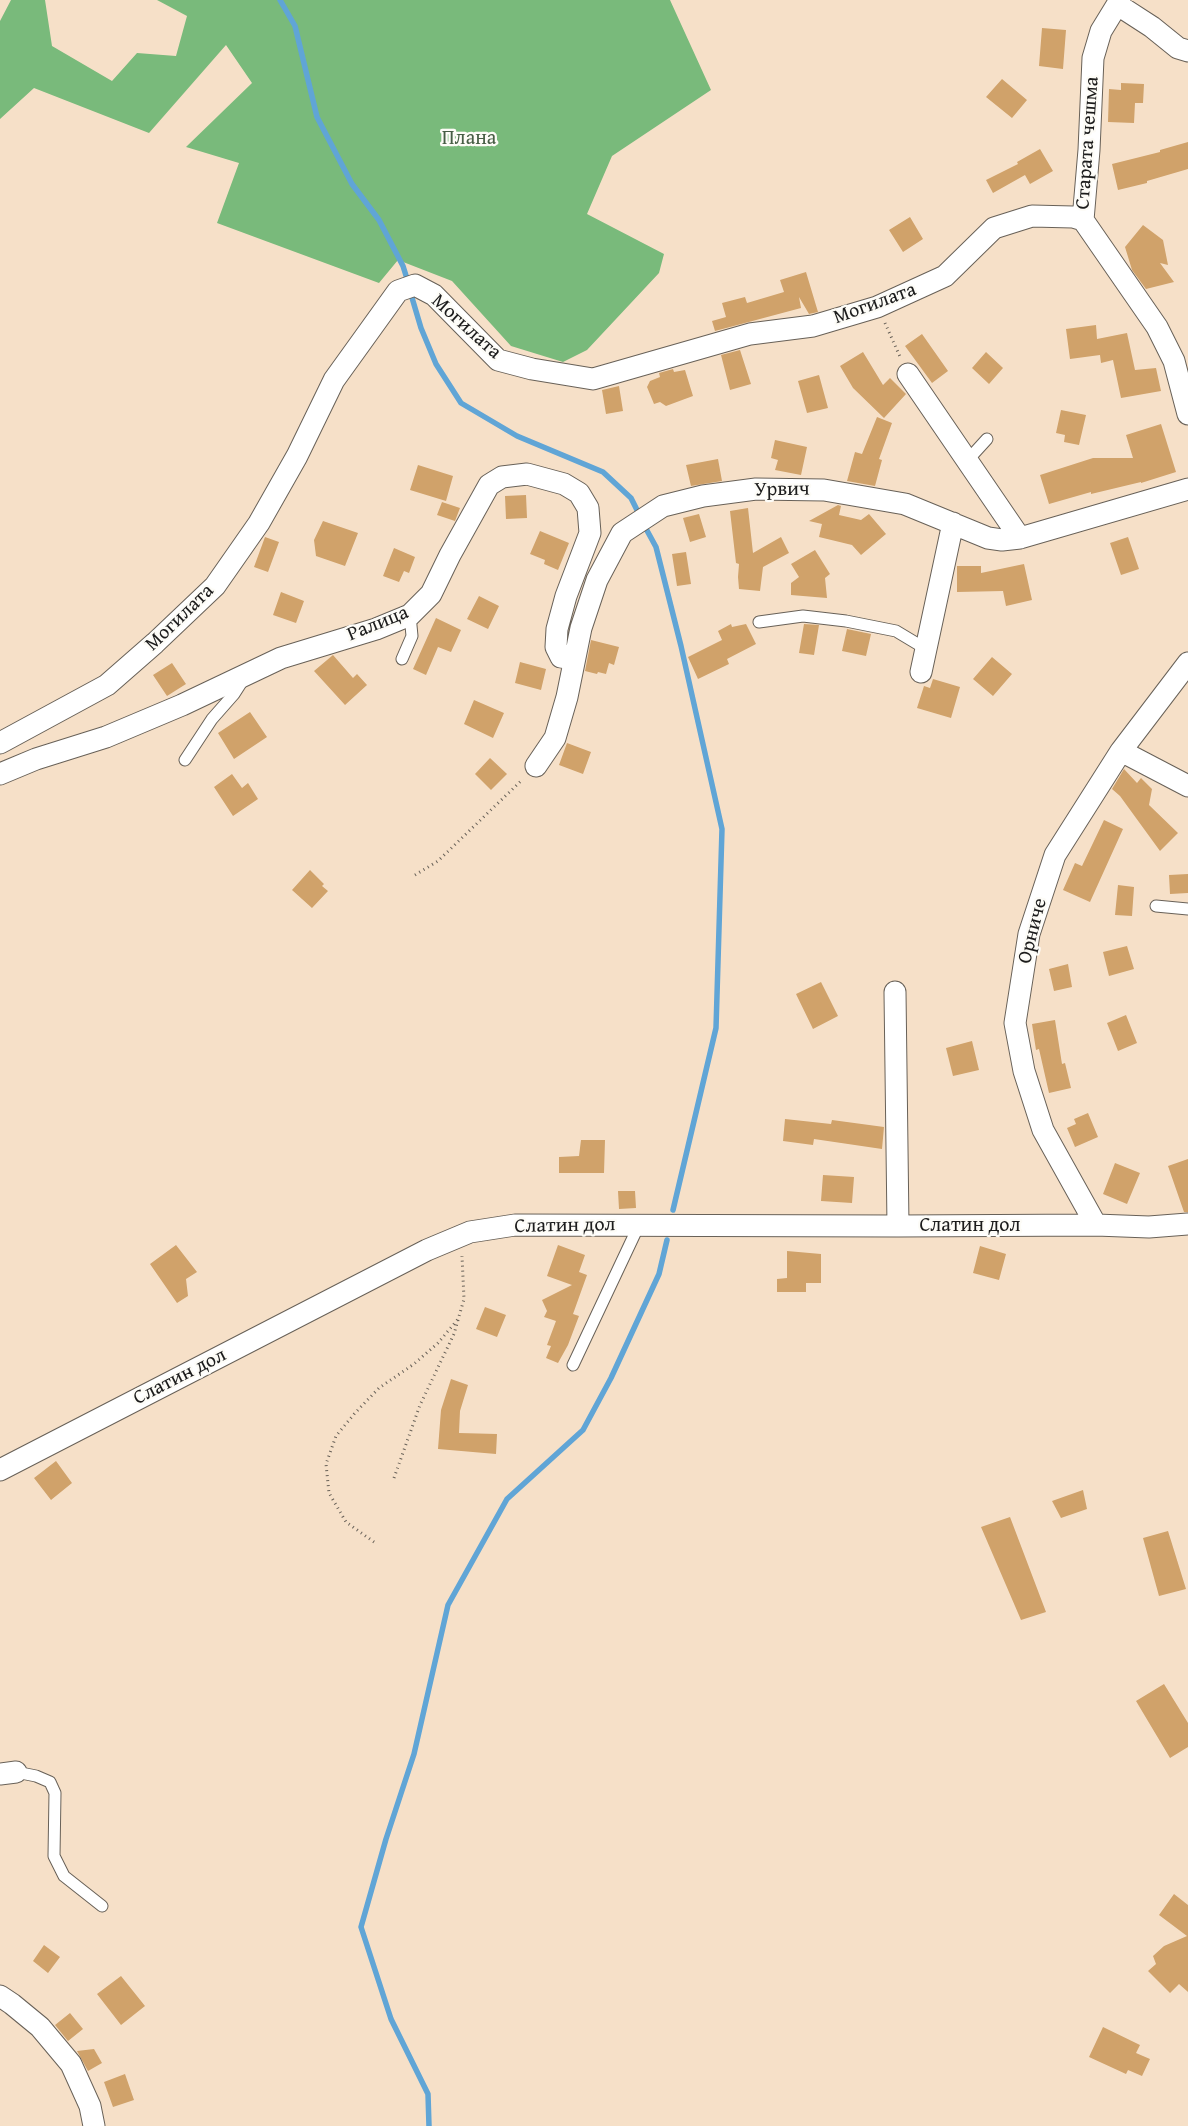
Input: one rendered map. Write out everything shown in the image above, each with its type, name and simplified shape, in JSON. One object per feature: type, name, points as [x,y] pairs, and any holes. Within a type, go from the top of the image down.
[{"type":"street","points":[[1119,3],[1178,48],[1188,51]]},
{"type":"street","name":"Старата чешма","points":[[1119,3],[1101,31],[1093,58],[1084,220],[1157,327],[1174,361],[1188,414]]},
{"type":"street","name":"Могилата","points":[[0,743],[107,685],[155,644],[215,586],[259,523],[297,456],[334,380],[398,291],[415,285],[434,295],[498,360],[532,369],[593,379],[750,334],[813,326],[877,307],[945,276],[994,228],[1032,216],[1073,217],[1084,220]]},
{"type":"street","points":[[908,374],[966,462],[1020,538]]},
{"type":"street","name":"Ралица","points":[[0,774],[36,759],[106,737],[182,705],[280,658],[376,629],[410,614],[431,594],[450,555],[489,485],[502,477],[527,474],[564,484],[579,492],[588,508],[590,533],[566,596],[557,629],[556,647],[561,656],[574,659]]},
{"type":"street","name":"Урвич","points":[[536,766],[555,738],[567,697],[581,628],[597,580],[622,533],[663,506],[695,498],[756,489],[824,490],[905,504],[988,538],[1002,540],[1020,538],[1188,489]]},
{"type":"street","points":[[921,672],[953,523]]},
{"type":"street","name":"Орниче","points":[[1096,1225],[1043,1130],[1024,1071],[1015,1023],[1029,934],[1055,855],[1121,751],[1188,663]]},
{"type":"street","points":[[1121,751],[1187,788]]},
{"type":"street","points":[[895,992],[898,1226]]},
{"type":"street","name":"Слатин дол","points":[[0,1470],[426,1250],[463,1236],[515,1224],[1096,1225],[1150,1227],[1188,1224]]},
{"type":"street","points":[[0,1996],[40,2027],[71,2064],[90,2106],[94,2126]]},
{"type":"lane","points":[[966,462],[986,439]]},
{"type":"lane","points":[[402,659],[412,636],[410,614]]},
{"type":"lane","points":[[759,622],[803,616],[846,621],[896,631],[926,649]]},
{"type":"lane","points":[[185,760],[212,719],[234,694],[246,674]]},
{"type":"lane","points":[[1156,906],[1188,909]]},
{"type":"lane","points":[[573,1365],[639,1225]]},
{"type":"lane","points":[[8,1773],[36,1776],[50,1782],[56,1793],[54,1856],[64,1876],[102,1906]]},
{"type":"path","points":[[877,307],[908,374]]},
{"type":"path","points":[[415,875],[438,861],[536,766]]},
{"type":"path","points":[[394,1478],[420,1405],[454,1334],[459,1318],[464,1299],[463,1236]]},
{"type":"path","points":[[374,1542],[346,1522],[329,1493],[326,1464],[336,1436],[354,1413],[379,1388],[414,1364],[438,1342],[459,1318]]},
{"type":"green space","name":"Плана","points":[[11,0],[45,0],[52,46],[112,81],[137,53],[176,56],[187,16],[157,0],[670,0],[711,90],[612,156],[587,214],[664,254],[659,273],[587,350],[563,362],[511,346],[452,281],[398,260],[379,283],[217,223],[239,163],[186,147],[252,83],[226,45],[149,133],[34,88],[0,119],[0,21]]},
{"type":"building","points":[[1042,28],[1066,30],[1063,69],[1039,66]]},
{"type":"building","points":[[1002,79],[1027,100],[1012,118],[986,97]]},
{"type":"building","points":[[1121,83],[1144,84],[1143,103],[1135,103],[1134,123],[1108,122],[1109,89],[1121,90]]},
{"type":"building","points":[[1188,142],[1188,169],[1147,181],[1147,183],[1118,190],[1112,164],[1160,152],[1160,150]]},
{"type":"building","points":[[1040,149],[1053,171],[1030,184],[1025,175],[993,193],[986,180],[1018,164],[1017,162]]},
{"type":"building","points":[[910,217],[923,239],[903,252],[889,230]]},
{"type":"building","points":[[1143,225],[1163,240],[1168,265],[1160,263],[1174,282],[1146,289],[1132,270],[1125,247]]},
{"type":"building","points":[[806,272],[818,312],[809,314],[799,297],[801,308],[715,331],[712,321],[726,317],[722,303],[745,297],[747,303],[784,292],[780,280]]},
{"type":"building","points":[[1096,325],[1097,339],[1127,333],[1135,370],[1156,368],[1161,391],[1121,398],[1113,360],[1101,363],[1100,355],[1070,359],[1066,329]]},
{"type":"building","points":[[922,334],[948,371],[932,383],[905,346]]},
{"type":"building","points":[[740,350],[751,384],[730,390],[721,355]]},
{"type":"building","points":[[863,352],[883,385],[890,378],[906,394],[884,418],[853,388],[840,366]]},
{"type":"building","points":[[986,352],[1003,368],[989,384],[972,368]]},
{"type":"building","points":[[673,369],[674,372],[685,370],[693,396],[666,406],[660,402],[654,404],[647,387],[650,381],[660,377],[659,373]]},
{"type":"building","points":[[819,375],[828,408],[807,413],[798,381]]},
{"type":"building","points":[[619,386],[623,411],[606,414],[602,390]]},
{"type":"building","points":[[1061,410],[1086,415],[1079,445],[1064,442],[1065,435],[1056,433]]},
{"type":"building","points":[[877,417],[892,423],[879,459],[882,460],[875,486],[847,481],[855,452],[862,454]]},
{"type":"building","points":[[1161,424],[1176,472],[1141,483],[1091,494],[1091,492],[1049,504],[1040,475],[1093,458],[1133,458],[1126,435]]},
{"type":"building","points":[[775,440],[807,447],[801,475],[775,470],[778,460],[771,458]]},
{"type":"building","points":[[718,459],[722,481],[691,486],[686,465]]},
{"type":"building","points":[[418,465],[453,476],[446,501],[410,490]]},
{"type":"building","points":[[526,495],[527,518],[506,519],[505,496]]},
{"type":"building","points":[[442,502],[460,508],[455,521],[437,515]]},
{"type":"building","points":[[838,505],[841,506],[839,515],[861,520],[869,514],[886,534],[861,555],[852,545],[819,537],[822,524],[809,521]]},
{"type":"building","points":[[748,508],[753,553],[781,537],[789,553],[763,567],[760,591],[739,589],[739,564],[736,563],[730,511]]},
{"type":"building","points":[[699,514],[706,537],[690,542],[683,518]]},
{"type":"building","points":[[323,521],[358,533],[345,566],[316,556],[314,540]]},
{"type":"building","points":[[540,531],[569,543],[558,570],[544,564],[545,560],[530,554]]},
{"type":"building","points":[[265,537],[279,542],[268,572],[254,567]]},
{"type":"building","points":[[1128,537],[1139,569],[1121,575],[1110,543]]},
{"type":"building","points":[[394,548],[415,557],[409,573],[404,571],[399,582],[383,576]]},
{"type":"building","points":[[815,550],[830,574],[825,578],[827,598],[791,595],[791,583],[799,577],[791,564]]},
{"type":"building","points":[[686,552],[691,584],[677,586],[672,554]]},
{"type":"building","points":[[1024,564],[1032,600],[1006,606],[1003,591],[957,592],[957,566],[981,566],[981,573]]},
{"type":"building","points":[[281,592],[304,601],[296,623],[273,615]]},
{"type":"building","points":[[479,596],[499,606],[488,629],[467,619]]},
{"type":"building","points":[[436,618],[461,630],[451,652],[438,647],[426,675],[413,669]]},
{"type":"building","points":[[731,624],[732,627],[746,624],[756,644],[727,659],[729,664],[698,679],[688,657],[722,640],[718,631]]},
{"type":"building","points":[[804,624],[819,625],[814,655],[799,653]]},
{"type":"building","points":[[847,629],[871,634],[866,656],[842,651]]},
{"type":"building","points":[[591,640],[619,647],[614,665],[609,663],[606,674],[585,671]]},
{"type":"building","points":[[333,655],[353,678],[357,674],[367,685],[345,705],[314,671]]},
{"type":"building","points":[[992,657],[1012,674],[993,696],[973,679]]},
{"type":"building","points":[[520,662],[546,669],[541,690],[515,683]]},
{"type":"building","points":[[172,663],[186,684],[167,696],[153,675]]},
{"type":"building","points":[[933,679],[960,687],[951,718],[917,708],[924,686],[930,688]]},
{"type":"building","points":[[474,700],[504,713],[493,738],[464,724]]},
{"type":"building","points":[[250,712],[267,737],[234,759],[218,733]]},
{"type":"building","points":[[567,743],[591,752],[583,774],[559,765]]},
{"type":"building","points":[[490,758],[507,774],[491,790],[475,774]]},
{"type":"building","points":[[1124,769],[1137,783],[1141,778],[1152,789],[1149,805],[1178,833],[1160,851],[1120,796],[1112,789]]},
{"type":"building","points":[[232,774],[242,788],[248,783],[258,799],[233,816],[214,787]]},
{"type":"building","points":[[1104,820],[1123,829],[1090,902],[1063,890],[1075,863],[1082,866]]},
{"type":"building","points":[[310,870],[324,884],[322,886],[328,891],[312,908],[292,890]]},
{"type":"building","points":[[1188,874],[1188,893],[1170,894],[1169,875]]},
{"type":"building","points":[[1118,885],[1134,887],[1132,916],[1115,915]]},
{"type":"building","points":[[1127,946],[1134,969],[1109,976],[1103,952]]},
{"type":"building","points":[[1068,964],[1072,987],[1054,991],[1049,969]]},
{"type":"building","points":[[821,982],[838,1016],[813,1029],[796,994]]},
{"type":"building","points":[[1126,1015],[1137,1043],[1118,1051],[1107,1023]]},
{"type":"building","points":[[1055,1020],[1062,1064],[1065,1063],[1071,1088],[1049,1093],[1039,1049],[1036,1050],[1032,1024]]},
{"type":"building","points":[[972,1041],[979,1070],[953,1076],[946,1048]]},
{"type":"building","points":[[1088,1113],[1098,1137],[1075,1147],[1067,1128],[1076,1124],[1074,1119]]},
{"type":"building","points":[[785,1119],[831,1124],[832,1120],[884,1127],[882,1149],[814,1139],[813,1145],[783,1141]]},
{"type":"building","points":[[581,1140],[605,1140],[604,1173],[559,1173],[559,1157],[579,1156]]},
{"type":"building","points":[[1188,1159],[1188,1212],[1184,1212],[1168,1166]]},
{"type":"building","points":[[1115,1163],[1140,1173],[1127,1204],[1103,1194]]},
{"type":"building","points":[[823,1175],[854,1177],[852,1203],[821,1201]]},
{"type":"building","points":[[618,1191],[635,1191],[636,1208],[619,1209]]},
{"type":"building","points":[[176,1245],[197,1272],[186,1279],[188,1296],[177,1303],[150,1264]]},
{"type":"building","points":[[558,1245],[585,1255],[579,1272],[587,1275],[573,1314],[579,1316],[568,1345],[558,1363],[546,1358],[551,1346],[547,1345],[556,1321],[544,1317],[547,1311],[542,1300],[572,1285],[547,1276]]},
{"type":"building","points":[[980,1246],[1006,1254],[999,1280],[973,1273]]},
{"type":"building","points":[[787,1251],[821,1254],[821,1283],[806,1283],[806,1292],[777,1292],[777,1279],[787,1278]]},
{"type":"building","points":[[485,1307],[506,1315],[497,1337],[476,1329]]},
{"type":"building","points":[[451,1379],[468,1385],[460,1411],[459,1433],[497,1434],[496,1454],[438,1449],[441,1410]]},
{"type":"building","points":[[56,1461],[72,1483],[51,1500],[34,1478]]},
{"type":"building","points":[[1083,1490],[1087,1509],[1061,1518],[1052,1501]]},
{"type":"building","points":[[1010,1517],[1046,1612],[1021,1620],[981,1527]]},
{"type":"building","points":[[1168,1531],[1186,1589],[1159,1596],[1143,1538]]},
{"type":"building","points":[[1164,1684],[1188,1723],[1188,1747],[1170,1758],[1136,1701]]},
{"type":"building","points":[[1174,1894],[1188,1905],[1188,1992],[1179,1984],[1170,1993],[1148,1971],[1156,1964],[1153,1956],[1164,1946],[1187,1936],[1159,1915]]},
{"type":"building","points":[[44,1945],[60,1957],[48,1973],[33,1961]]},
{"type":"building","points":[[121,1976],[145,2006],[121,2025],[97,1994]]},
{"type":"building","points":[[70,2013],[83,2029],[68,2041],[55,2025]]},
{"type":"building","points":[[1103,2027],[1140,2045],[1136,2053],[1150,2059],[1142,2076],[1128,2070],[1126,2074],[1089,2057]]},
{"type":"building","points":[[94,2049],[102,2063],[88,2071],[77,2051]]},
{"type":"building","points":[[125,2074],[134,2100],[113,2107],[104,2082]]},
{"type":"waterway","points":[[280,0],[295,26],[317,117],[352,184],[379,220],[403,266],[408,282]]},
{"type":"waterway","points":[[410,291],[421,328],[436,364],[461,403],[517,436],[603,472],[631,498],[640,516]]},
{"type":"waterway","points":[[644,525],[656,547],[681,646],[722,829],[716,1028],[673,1210]]},
{"type":"waterway","points":[[429,2126],[428,2094],[391,2019],[361,1927],[386,1839],[414,1754],[448,1605],[507,1499],[583,1430],[611,1378],[659,1274],[667,1240]]}]
